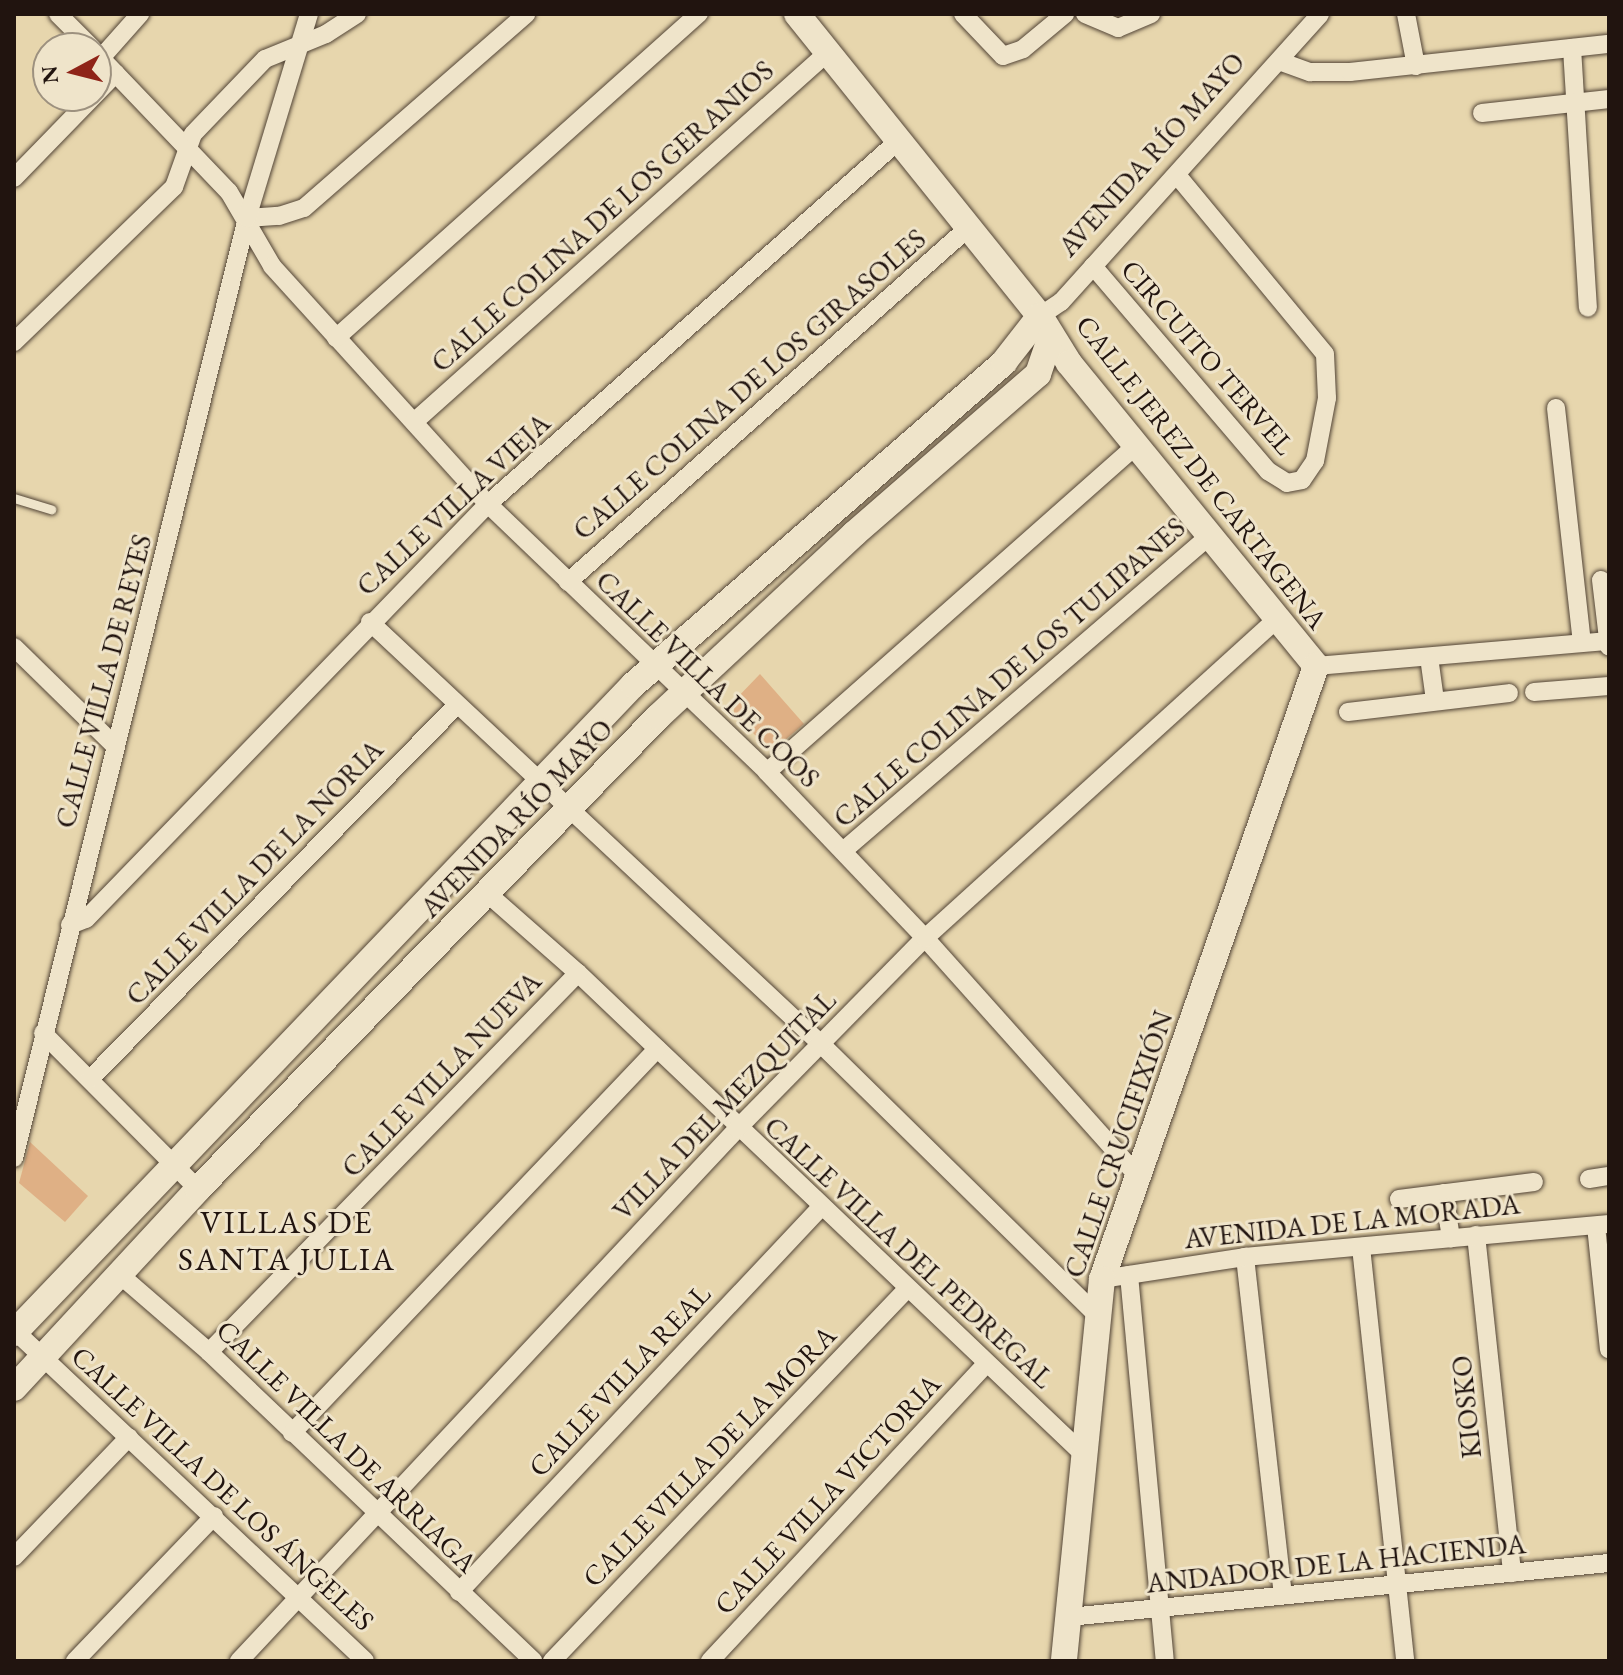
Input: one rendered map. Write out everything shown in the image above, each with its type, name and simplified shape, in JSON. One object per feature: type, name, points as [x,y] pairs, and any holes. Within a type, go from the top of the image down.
[{"type":"street","name":"CALLE VILLA DE COOS","points":[[58,14],[76,32]]},
{"type":"street","points":[[112,39],[140,14]]},
{"type":"street","name":"CALLE VILLA DE REYES","points":[[14,1158],[247,218],[309,14]]},
{"type":"street","points":[[14,342],[174,187],[188,146],[200,123],[265,59],[300,45],[357,14]]},
{"type":"street","points":[[247,218],[293,213],[317,198],[526,14]]},
{"type":"street","points":[[336,338],[699,14]]},
{"type":"street","name":"CALLE JEREZ DE CARTAGENA","points":[[797,14],[968,228],[1051,318],[1138,444],[1316,666]]},
{"type":"street","points":[[963,14],[1003,56],[1023,49],[1065,14]]},
{"type":"street","points":[[1085,14],[1118,28],[1151,14]]},
{"type":"street","name":"AVENIDA RÍO MAYO","points":[[14,1331],[655,664],[1051,318],[1093,266],[1320,14]]},
{"type":"street","points":[[1409,18],[1416,66]]},
{"type":"street","points":[[1279,61],[1318,73],[1416,66],[1609,44]]},
{"type":"street","points":[[1572,48],[1588,308]]},
{"type":"street","name":"CALLE COLINA DE LOS GERANIOS","points":[[414,422],[827,53]]},
{"type":"street","name":"CALLE VILLA DE COOS","points":[[112,69],[188,146],[247,218],[272,266],[488,504],[767,772],[925,938],[1139,1177]]},
{"type":"street","points":[[14,178],[116,73]]},
{"type":"street","points":[[1482,113],[1609,99]]},
{"type":"street","name":"CALLE VILLA VIEJA","points":[[70,925],[86,919],[370,622],[488,504],[897,142]]},
{"type":"street","name":"CIRCUITO TERVEL","points":[[1093,266],[1268,471],[1287,483],[1302,480],[1315,461],[1327,398],[1325,354],[1177,175]]},
{"type":"street","name":"CALLE COLINA DE LOS GIRASOLES","points":[[568,582],[968,228]]},
{"type":"street","name":"AVENIDA RÍO MAYO","points":[[14,1388],[198,1189],[685,691],[1038,374],[1051,318]]},
{"type":"street","points":[[1556,408],[1582,642]]},
{"type":"street","points":[[767,772],[1138,444]]},
{"type":"street","name":"CALLE COLINA DE LOS TULIPANES","points":[[843,851],[1211,534]]},
{"type":"street","points":[[1577,582],[1605,580],[1609,647]]},
{"type":"street","name":"VILLA DEL MEZQUITAL","points":[[239,1661],[737,1129],[925,938],[1278,618]]},
{"type":"street","points":[[370,622],[821,1044],[1096,1314]]},
{"type":"street","points":[[1316,666],[1608,641]]},
{"type":"street","points":[[14,647],[114,745]]},
{"type":"street","points":[[1429,657],[1435,700]]},
{"type":"street","points":[[14,674],[28,660]]},
{"type":"street","name":"CALLE CRUCIFIXIÓN","points":[[1064,1661],[1082,1453],[1102,1279],[1316,666]]},
{"type":"street","points":[[1534,692],[1609,686]]},
{"type":"street","points":[[1348,712],[1509,693]]},
{"type":"street","name":"CALLE VILLA DE LA NORIA","points":[[90,1079],[457,705]]},
{"type":"street","name":"CALLE VILLA DEL PEDREGAL","points":[[488,894],[578,973],[906,1290],[1082,1453]]},
{"type":"street","name":"CALLE VILLA NUEVA","points":[[209,1352],[578,973]]},
{"type":"street","points":[[43,1033],[198,1189]]},
{"type":"street","points":[[292,1433],[657,1049]]},
{"type":"street","points":[[1589,1179],[1609,1176]]},
{"type":"street","points":[[1399,1199],[1534,1182]]},
{"type":"street","points":[[1444,1193],[1451,1238]]},
{"type":"street","name":"CALLE VILLA REAL","points":[[459,1592],[821,1207]]},
{"type":"street","points":[[1603,1225],[1609,1349]]},
{"type":"street","name":"AVENIDA DE LA MORADA","points":[[1102,1279],[1245,1257],[1603,1225]]},
{"type":"street","name":"KIOSKO","points":[[1476,1235],[1512,1573]]},
{"type":"street","points":[[1361,1247],[1405,1661]]},
{"type":"street","points":[[1245,1257],[1283,1595]]},
{"type":"street","name":"CALLE VILLA DE ARRIAGA","points":[[119,1274],[209,1352],[533,1661]]},
{"type":"street","points":[[1129,1275],[1165,1661]]},
{"type":"street","name":"CALLE VILLA DE LA MORA","points":[[552,1661],[906,1290]]},
{"type":"street","name":"CALLE VILLA DE LOS ÁNGELES","points":[[14,1331],[365,1661]]},
{"type":"street","name":"CALLE VILLA VICTORIA","points":[[710,1661],[985,1365]]},
{"type":"street","points":[[14,1557],[129,1437]]},
{"type":"street","points":[[75,1661],[214,1516]]},
{"type":"street","name":"ANDADOR DE LA HACIENDA","points":[[1069,1617],[1609,1563]]},
{"type":"lane","points":[[14,498],[51,509]]},
{"type":"building","points":[[760,674],[804,724],[772,751],[734,715],[734,701]]},
{"type":"building","points":[[30,1142],[88,1196],[65,1222],[19,1183]]},
{"type":"district","name":"VILLAS DE SANTA JULIA","points":[[287,1242]]}]
